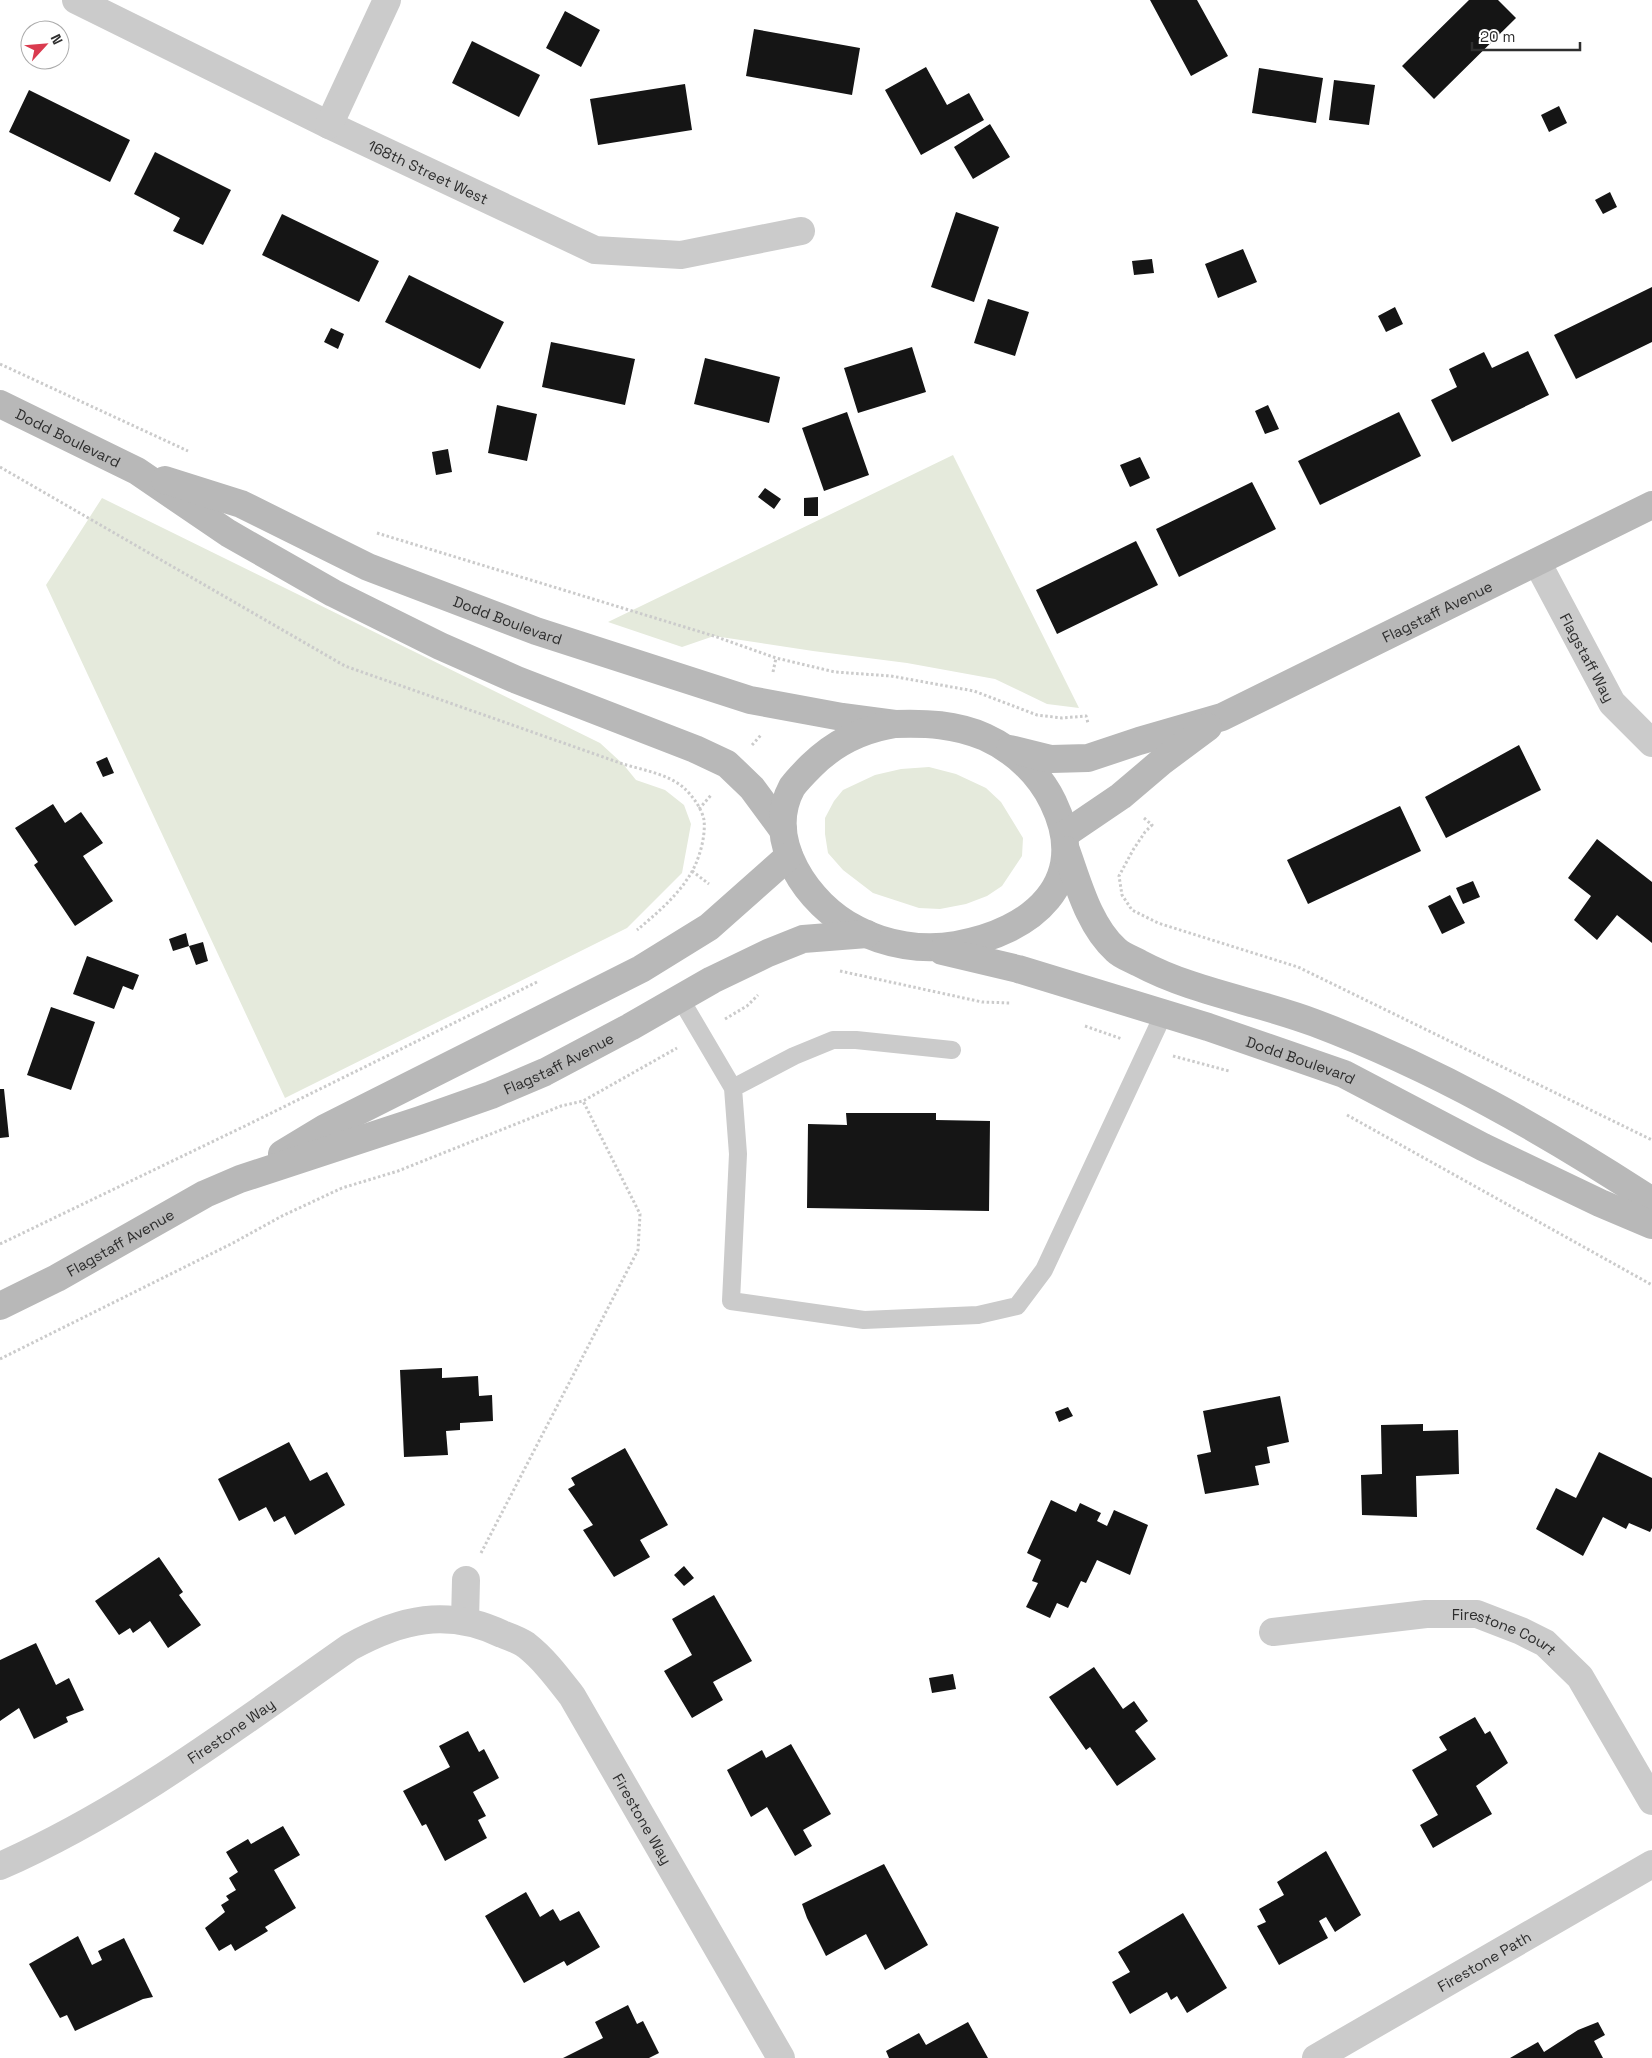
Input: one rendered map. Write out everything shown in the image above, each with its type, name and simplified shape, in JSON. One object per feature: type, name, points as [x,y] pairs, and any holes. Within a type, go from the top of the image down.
[{"type":"street","name":"168th Street West","points":[[76,0],[329,125],[595,250],[681,255],[801,231]]},
{"type":"street","points":[[329,125],[387,0]]},
{"type":"street","name":"Dodd Boulevard","points":[[0,404],[137,471],[228,533],[333,593],[431,642],[526,683],[695,749],[727,764],[752,788],[783,830]]},
{"type":"street","name":"Dodd Boulevard","points":[[137,471],[241,504],[368,567],[536,631],[750,700],[842,717],[895,724]]},
{"type":"street","name":"Flagstaff Avenue","points":[[1004,748],[1050,759],[1088,758],[1222,717],[1652,505]]},
{"type":"street","name":"Flagstaff Way","points":[[1537,562],[1612,703],[1652,743]]},
{"type":"street","name":"Flagstaff Avenue","points":[[1065,842],[1161,762],[1222,717]]},
{"type":"street","points":[[1065,842],[1061,877],[1054,890],[1035,912],[1021,922],[988,937],[957,945],[928,948],[895,943],[867,934],[839,920],[827,910],[806,885],[789,856],[783,830],[784,811],[793,786],[817,759],[836,745],[860,733],[895,724],[940,724],[986,737],[1004,748],[1032,770],[1043,784],[1060,816],[1065,842],[1094,923],[1116,950],[1162,976],[1313,1022],[1396,1056],[1475,1094],[1592,1162],[1652,1201]]},
{"type":"street","name":"Flagstaff Avenue","points":[[240,1179],[325,1128],[641,969],[709,927],[789,856]]},
{"type":"street","name":"Flagstaff Avenue","points":[[0,1306],[57,1278],[205,1194],[240,1179],[491,1095],[545,1072],[744,964],[803,939],[867,934]]},
{"type":"street","name":"Dodd Boulevard","points":[[928,948],[1018,969],[1164,1013],[1344,1074],[1483,1147],[1652,1225]]},
{"type":"street","points":[[465,1620],[466,1580]]},
{"type":"street","name":"Firestone Court","points":[[1273,1632],[1449,1612],[1478,1614],[1521,1630],[1545,1643],[1580,1677],[1652,1801]]},
{"type":"street","name":"Firestone Way","points":[[0,1866],[43,1847],[104,1814],[171,1772],[350,1647],[378,1631],[410,1622],[438,1619],[465,1620],[493,1630],[525,1645],[554,1672],[567,1690],[781,2058]]},
{"type":"street","name":"Firestone Path","points":[[1316,2058],[1652,1864]]},
{"type":"lane","points":[[680,998],[733,1088],[738,1154],[731,1301],[864,1320],[978,1315],[1017,1306],[1044,1270],[1164,1013]]},
{"type":"lane","points":[[733,1088],[794,1056],[833,1040],[856,1040],[952,1050]]},
{"type":"path","points":[[0,364],[190,452]]},
{"type":"path","points":[[0,467],[345,666],[660,775],[683,787],[697,804],[704,819],[702,843],[696,862],[688,878],[632,936]]},
{"type":"path","points":[[373,531],[776,658],[835,672],[891,676],[974,691],[1038,715],[1062,718],[1086,716]]},
{"type":"path","points":[[1152,825],[1133,850],[1120,876],[1122,895],[1132,910],[1158,923],[1298,967],[1652,1140]]},
{"type":"path","points":[[834,971],[982,1002],[1018,1003]]},
{"type":"path","points":[[0,1244],[245,1126],[544,978]]},
{"type":"path","points":[[747,1006],[760,994]]},
{"type":"path","points":[[1083,1026],[1146,1049],[1230,1072]]},
{"type":"path","points":[[466,1580],[638,1250],[640,1214],[583,1101]]},
{"type":"path","points":[[1340,1111],[1652,1285]]},
{"type":"path","points":[[0,1359],[233,1243]]},
{"type":"shaded area","points":[[953,455],[1079,708],[1047,704],[995,679],[907,663],[714,636],[682,647],[608,622]]},
{"type":"shaded area","points":[[102,498],[600,743],[623,764],[636,780],[665,790],[684,805],[691,824],[682,873],[627,928],[285,1098],[46,585]]},
{"type":"shaded area","points":[[929,767],[956,774],[986,788],[1001,802],[1023,838],[1022,856],[1002,886],[987,896],[966,904],[940,909],[919,908],[873,893],[843,870],[828,853],[825,834],[825,818],[834,801],[843,790],[875,775],[901,769]]},
{"type":"building","points":[[1150,0],[1197,0],[1228,56],[1191,76]]},
{"type":"building","points":[[1469,0],[1498,0],[1516,18],[1434,99],[1402,66]]},
{"type":"building","points":[[565,11],[600,30],[581,67],[546,48]]},
{"type":"building","points":[[754,29],[860,48],[852,95],[746,76]]},
{"type":"building","points":[[472,41],[540,75],[519,117],[452,83]]},
{"type":"building","points":[[926,67],[947,105],[969,93],[984,120],[921,155],[885,90]]},
{"type":"building","points":[[1259,68],[1323,78],[1316,123],[1252,113]]},
{"type":"building","points":[[1334,80],[1375,85],[1369,125],[1329,120]]},
{"type":"building","points":[[685,84],[692,130],[598,145],[590,99]]},
{"type":"building","points":[[29,90],[130,140],[110,182],[9,132]]},
{"type":"building","points":[[1559,106],[1567,123],[1549,132],[1541,115]]},
{"type":"building","points":[[990,124],[1010,157],[973,179],[954,147]]},
{"type":"building","points":[[155,152],[231,190],[203,245],[173,231],[180,218],[134,194]]},
{"type":"building","points":[[1610,192],[1617,207],[1603,214],[1595,200]]},
{"type":"building","points":[[956,212],[999,227],[974,302],[931,287]]},
{"type":"building","points":[[282,214],[379,261],[359,302],[262,255]]},
{"type":"building","points":[[1243,249],[1257,282],[1218,298],[1205,264]]},
{"type":"building","points":[[1152,259],[1154,273],[1134,275],[1132,261]]},
{"type":"building","points":[[409,275],[504,322],[480,369],[385,322]]},
{"type":"building","points":[[1652,287],[1652,342],[1576,379],[1554,335]]},
{"type":"building","points":[[988,299],[1029,312],[1015,356],[974,343]]},
{"type":"building","points":[[1395,307],[1403,324],[1386,332],[1378,316]]},
{"type":"building","points":[[331,328],[344,334],[338,349],[324,342]]},
{"type":"building","points":[[551,342],[635,359],[625,405],[542,387]]},
{"type":"building","points":[[912,347],[926,392],[858,413],[844,368]]},
{"type":"building","points":[[1528,351],[1549,395],[1452,442],[1431,400],[1457,387],[1449,369],[1484,352],[1492,368]]},
{"type":"building","points":[[705,358],[780,377],[769,423],[694,404]]},
{"type":"building","points":[[497,405],[537,414],[527,461],[488,453]]},
{"type":"building","points":[[1268,405],[1279,429],[1265,434],[1255,411]]},
{"type":"building","points":[[847,412],[869,475],[824,491],[802,428]]},
{"type":"building","points":[[1399,412],[1421,456],[1320,505],[1298,461]]},
{"type":"building","points":[[448,449],[452,472],[436,475],[432,452]]},
{"type":"building","points":[[1140,457],[1150,478],[1130,487],[1120,465]]},
{"type":"building","points":[[1252,482],[1276,529],[1179,577],[1156,529]]},
{"type":"building","points":[[765,488],[781,499],[774,509],[758,497]]},
{"type":"building","points":[[818,497],[818,516],[804,516],[804,498]]},
{"type":"building","points":[[1136,541],[1158,585],[1057,634],[1036,590]]},
{"type":"building","points":[[1519,745],[1541,790],[1446,838],[1425,797]]},
{"type":"building","points":[[107,757],[114,773],[103,777],[96,762]]},
{"type":"building","points":[[53,804],[65,823],[81,812],[103,843],[83,856],[113,901],[75,926],[34,865],[38,862],[15,828]]},
{"type":"building","points":[[1400,806],[1421,851],[1308,904],[1287,860]]},
{"type":"building","points":[[1597,839],[1652,882],[1652,943],[1617,915],[1597,940],[1574,920],[1591,896],[1568,878]]},
{"type":"building","points":[[1473,881],[1480,897],[1463,904],[1456,888]]},
{"type":"building","points":[[1450,895],[1465,923],[1442,934],[1428,906]]},
{"type":"building","points":[[186,933],[189,946],[173,951],[169,939]]},
{"type":"building","points":[[203,942],[208,961],[196,965],[189,946]]},
{"type":"building","points":[[87,956],[139,975],[133,990],[123,986],[114,1009],[73,994]]},
{"type":"building","points":[[51,1007],[95,1022],[71,1090],[27,1075]]},
{"type":"building","points":[[0,1089],[4,1089],[9,1137],[0,1138]]},
{"type":"building","points":[[846,1113],[936,1113],[936,1120],[990,1121],[989,1211],[807,1208],[808,1124],[847,1125]]},
{"type":"building","points":[[442,1368],[442,1378],[478,1376],[479,1396],[492,1395],[493,1421],[460,1423],[460,1430],[446,1431],[448,1455],[404,1457],[400,1370]]},
{"type":"building","points":[[1280,1396],[1289,1442],[1267,1447],[1270,1463],[1255,1466],[1259,1485],[1205,1494],[1197,1455],[1211,1452],[1203,1411]]},
{"type":"building","points":[[1068,1407],[1073,1416],[1059,1422],[1055,1412]]},
{"type":"building","points":[[1423,1424],[1423,1431],[1458,1430],[1459,1474],[1416,1476],[1417,1517],[1362,1515],[1361,1475],[1382,1474],[1381,1425]]},
{"type":"building","points":[[289,1442],[310,1481],[327,1472],[345,1505],[295,1535],[285,1516],[274,1522],[266,1507],[239,1521],[218,1479]]},
{"type":"building","points":[[625,1448],[668,1525],[640,1540],[650,1557],[614,1577],[583,1530],[593,1525],[568,1489],[575,1485],[571,1478]]},
{"type":"building","points":[[1599,1452],[1652,1478],[1652,1528],[1650,1532],[1629,1523],[1626,1529],[1603,1517],[1583,1556],[1536,1529],[1556,1488],[1576,1498]]},
{"type":"building","points":[[1051,1500],[1076,1512],[1080,1503],[1101,1513],[1097,1521],[1107,1526],[1114,1510],[1148,1525],[1130,1575],[1097,1560],[1086,1583],[1081,1581],[1068,1608],[1057,1603],[1050,1618],[1026,1607],[1038,1583],[1032,1581],[1041,1560],[1027,1553]]},
{"type":"building","points":[[159,1557],[183,1592],[179,1595],[201,1625],[168,1648],[150,1621],[133,1633],[130,1628],[119,1635],[95,1601]]},
{"type":"building","points":[[684,1566],[694,1578],[684,1586],[674,1575]]},
{"type":"building","points":[[714,1595],[752,1661],[713,1682],[723,1700],[692,1718],[664,1671],[692,1655],[672,1619]]},
{"type":"building","points":[[36,1643],[56,1685],[69,1678],[84,1710],[66,1717],[68,1722],[34,1739],[19,1708],[0,1721],[0,1660]]},
{"type":"building","points":[[1094,1667],[1123,1709],[1134,1701],[1148,1721],[1135,1731],[1156,1759],[1117,1786],[1090,1747],[1086,1750],[1049,1697]]},
{"type":"building","points":[[953,1674],[956,1689],[932,1693],[929,1678]]},
{"type":"building","points":[[1475,1717],[1485,1734],[1490,1731],[1508,1763],[1476,1786],[1492,1814],[1433,1848],[1420,1825],[1438,1815],[1412,1770],[1447,1750],[1439,1737]]},
{"type":"building","points":[[468,1731],[479,1752],[484,1749],[499,1778],[473,1792],[486,1816],[478,1820],[487,1838],[445,1861],[426,1824],[422,1826],[403,1791],[450,1767],[439,1746]]},
{"type":"building","points":[[791,1744],[831,1814],[803,1830],[812,1846],[795,1856],[767,1807],[751,1817],[727,1770],[762,1750],[766,1758]]},
{"type":"building","points":[[283,1826],[300,1855],[274,1870],[296,1908],[265,1927],[268,1931],[235,1951],[231,1944],[219,1951],[205,1928],[225,1912],[221,1905],[229,1900],[226,1896],[236,1890],[229,1878],[238,1872],[226,1852],[248,1839],[251,1844]]},
{"type":"building","points":[[1326,1851],[1361,1915],[1335,1932],[1326,1917],[1319,1921],[1328,1938],[1279,1965],[1257,1926],[1266,1922],[1259,1909],[1284,1895],[1277,1882]]},
{"type":"building","points":[[884,1864],[928,1945],[885,1970],[866,1934],[826,1956],[802,1904]]},
{"type":"building","points":[[526,1892],[540,1917],[553,1909],[560,1921],[579,1911],[600,1947],[567,1966],[564,1961],[524,1983],[485,1916]]},
{"type":"building","points":[[1183,1913],[1227,1988],[1187,2013],[1177,1996],[1171,2000],[1167,1992],[1130,2014],[1112,1982],[1130,1972],[1118,1952]]},
{"type":"building","points":[[78,1936],[92,1965],[102,1960],[98,1951],[124,1938],[153,1997],[143,1999],[75,2031],[67,2015],[60,2018],[29,1964]]},
{"type":"building","points":[[628,2005],[637,2024],[643,2021],[659,2053],[649,2058],[563,2058],[603,2038],[595,2022]]},
{"type":"building","points":[[968,2022],[988,2058],[889,2058],[886,2051],[919,2033],[926,2045]]},
{"type":"building","points":[[1598,2022],[1605,2035],[1594,2041],[1603,2058],[1510,2058],[1538,2042],[1544,2052],[1578,2030]]}]
